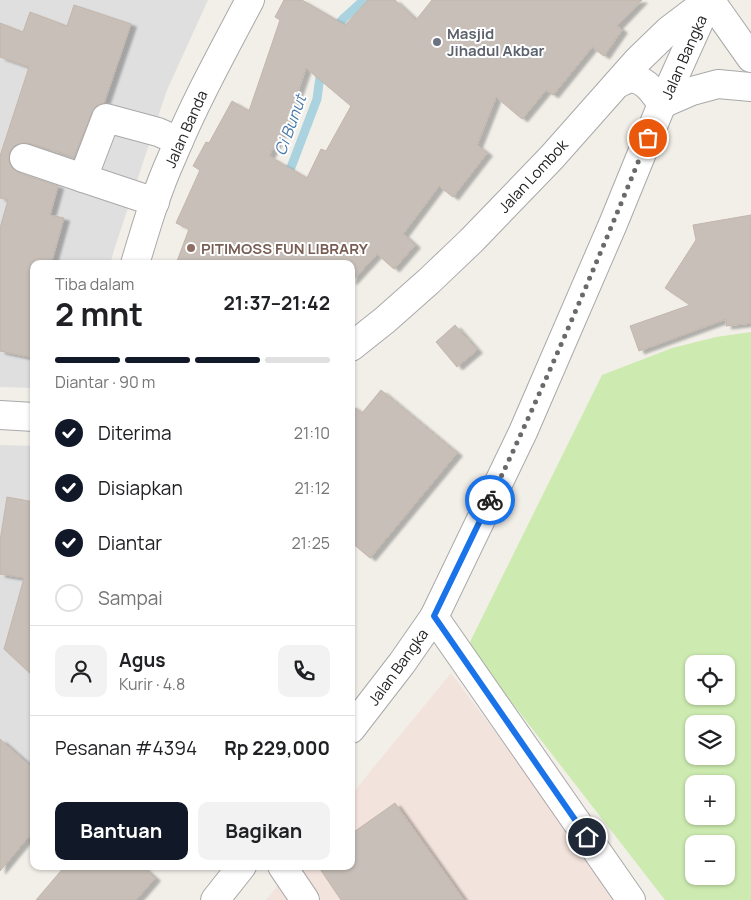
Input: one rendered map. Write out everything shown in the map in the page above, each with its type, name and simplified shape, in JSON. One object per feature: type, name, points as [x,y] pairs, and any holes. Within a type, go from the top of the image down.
[{"type":"street","name":"Jalan Banda","points":[[136,260],[155,202],[179,141],[196,103],[250,0]]},
{"type":"street","points":[[709,0],[751,58]]},
{"type":"street","name":"Jalan Lombok","points":[[355,344],[429,281],[471,241],[552,157],[638,60],[668,31],[709,0]]},
{"type":"street","name":"Jalan Bangka","points":[[355,723],[402,663],[434,616],[523,432],[613,224],[662,104],[709,0]]},
{"type":"street","points":[[617,84],[630,78],[642,81],[651,88],[662,104],[692,91],[718,84],[751,88]]},
{"type":"street","points":[[83,178],[106,118],[158,132],[179,141]]},
{"type":"street","points":[[24,158],[155,202]]},
{"type":"street","points":[[0,416],[30,417]]},
{"type":"street","points":[[434,616],[631,900]]},
{"type":"street","points":[[215,900],[239,870]]},
{"type":"street","points":[[285,870],[305,900]]},
{"type":"shaded area","points":[[0,0],[208,0],[167,90],[111,260],[30,260],[30,388],[0,387]]},
{"type":"shaded area","points":[[0,445],[30,446],[30,791],[0,814]]},
{"type":"shaded area","points":[[451,673],[621,900],[266,900],[290,870],[355,870],[355,790]]},
{"type":"green space","points":[[751,332],[751,900],[665,900],[468,646],[602,375],[672,348],[716,337]]},
{"type":"building","points":[[284,0],[302,0],[345,25],[368,0],[395,0],[416,20],[432,0],[642,0],[617,26],[622,30],[604,56],[592,47],[553,95],[546,90],[522,119],[496,97],[477,145],[487,153],[453,197],[439,186],[403,234],[415,245],[394,269],[377,254],[355,278],[355,260],[177,260],[189,229],[176,223],[200,170],[193,166],[206,142],[209,143],[232,101],[249,111],[280,20],[275,17]],"holes":[[[306,68],[351,106],[326,151],[321,149],[307,178],[269,156],[287,123]]]},
{"type":"building","points":[[74,5],[131,24],[104,103],[96,106],[92,112],[74,157],[29,143],[21,143],[14,146],[9,153],[9,162],[12,168],[19,173],[58,186],[50,215],[64,218],[52,260],[30,260],[30,357],[0,351],[0,228],[8,200],[0,198],[0,156],[29,67],[0,57],[0,23],[23,32],[30,12],[67,26]]},
{"type":"building","points":[[751,215],[751,323],[726,326],[726,319],[639,351],[630,326],[690,305],[665,288],[696,240],[693,225]]},
{"type":"building","points":[[455,325],[477,350],[457,367],[436,342]]},
{"type":"building","points":[[381,390],[457,453],[370,558],[355,545],[355,408],[362,413]]},
{"type":"building","points":[[7,497],[30,501],[30,673],[4,649],[24,578],[0,574],[0,541]]},
{"type":"building","points":[[0,739],[30,765],[30,835],[0,871]]},
{"type":"building","points":[[395,803],[464,900],[341,900],[321,870],[355,870],[355,831]]},
{"type":"building","points":[[62,870],[146,870],[155,878],[136,900],[36,900]]},
{"type":"waterway","name":"Ci Bunut","points":[[334,30],[364,0]]},
{"type":"waterway","name":"Ci Bunut","points":[[287,178],[317,99],[321,69]]},
{"type":"way so far","points":[[490,500],[523,432],[648,138]]},
{"type":"place","name":"Masjid Jihadul Akbar","points":[[437,42]]},
{"type":"place","name":"PITIMOSS FUN LIBRARY","points":[[191,248]]},
{"type":"route","points":[[490,500],[434,616],[587,837]]}]
